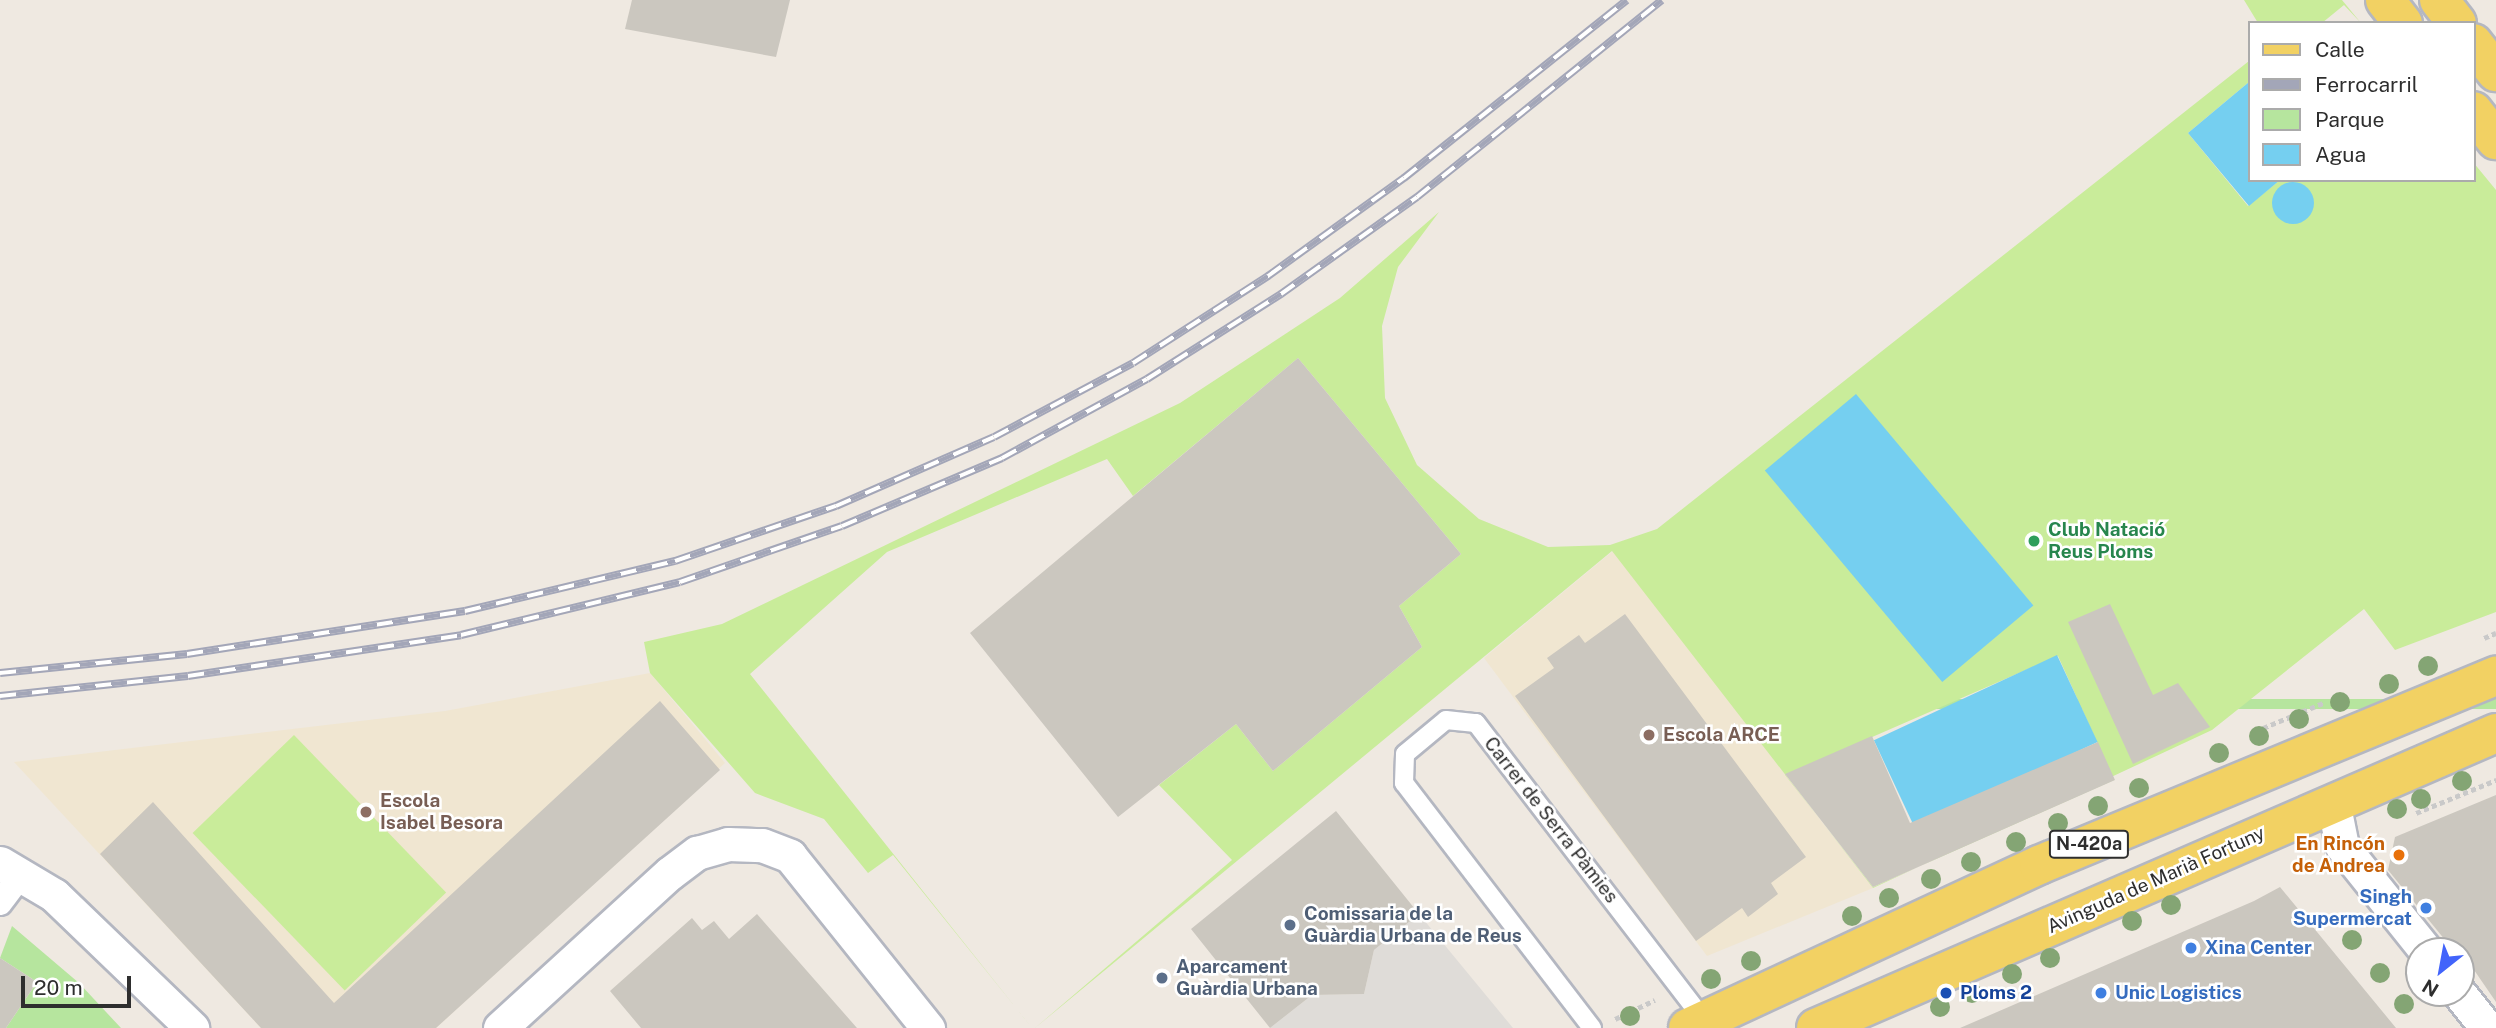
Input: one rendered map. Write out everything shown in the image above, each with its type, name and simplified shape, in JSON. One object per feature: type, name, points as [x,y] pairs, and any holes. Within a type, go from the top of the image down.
[{"type":"main road","points":[[2385,0],[2401,21]]},
{"type":"main road","points":[[2439,0],[2455,21]]},
{"type":"main road","points":[[2475,46],[2496,72]]},
{"type":"main road","points":[[2475,114],[2496,140]]},
{"type":"main road","name":"N-420a","points":[[1696,1024],[2039,865],[2496,676]]},
{"type":"main road","name":"Avinguda de Marià Fortuny","points":[[1816,1028],[2333,801],[2496,733]]},
{"type":"street","points":[[2333,801],[2342,846],[2415,937]]},
{"type":"street","points":[[500,1028],[670,873],[697,853],[728,844],[762,845],[790,856],[928,1028]]},
{"type":"street","points":[[0,903],[10,869],[54,895],[192,1028]]},
{"type":"street","points":[[2470,1007],[2487,1028]]},
{"type":"lane","name":"Carrer de Serra Pàmies","points":[[1592,1028],[1404,783],[1405,754],[1446,720],[1476,723],[1696,1024]]},
{"type":"path","points":[[2409,815],[2496,779]]},
{"type":"shaded area","name":"Escola ARCE","points":[[1613,551],[1873,888],[1707,956],[1484,658]]},
{"type":"shaded area","name":"Escola Isabel Besora","points":[[650,673],[725,763],[436,1028],[261,1028],[14,762],[445,711]]},
{"type":"shaded area","points":[[1419,914],[1513,1028],[1270,1028],[1312,995],[1364,994],[1374,950]]},
{"type":"green space","points":[[2244,0],[2342,0],[2359,21],[2344,5],[2324,21],[2257,21]]},
{"type":"green space","name":"Club Natació Reus Ploms","points":[[2248,62],[2248,83],[2188,133],[2248,206],[2278,182],[2475,182],[2475,164],[2496,190],[2496,612],[2395,650],[2364,609],[2212,730],[2112,776],[2058,656],[1785,775],[1612,551],[1035,1028],[1232,860],[1159,785],[1236,724],[1273,771],[1422,647],[1399,606],[1461,554],[1298,358],[1133,496],[1107,459],[887,552],[750,674],[1032,1028],[893,855],[868,873],[824,819],[755,793],[650,673],[644,642],[722,624],[1180,403],[1340,298],[1439,212],[1398,267],[1382,326],[1385,398],[1417,465],[1479,519],[1548,547],[1610,545],[1657,529]]},
{"type":"green space","points":[[1785,699],[2496,699],[2496,709],[1785,709]]},
{"type":"green space","points":[[294,735],[446,893],[345,990],[193,833]]},
{"type":"green space","points":[[1819,818],[1873,887],[1918,867],[1873,888]]},
{"type":"green space","points":[[12,926],[79,983],[121,1028],[6,1028],[37,982],[0,958]]},
{"type":"water","points":[[2248,83],[2248,182],[2278,182],[2249,206],[2188,133]]},
{"type":"water","points":[[2293,182],[2308,188],[2314,203],[2308,218],[2293,224],[2278,218],[2272,203],[2278,188]]},
{"type":"water","points":[[1856,394],[2033,605],[1942,682],[1765,470]]},
{"type":"water","points":[[2057,655],[2098,742],[1914,827],[1874,740]]},
{"type":"building","points":[[632,0],[790,0],[776,57],[625,29]]},
{"type":"building","points":[[1298,358],[1461,554],[1399,606],[1422,647],[1273,771],[1236,724],[1118,817],[970,633]]},
{"type":"building","points":[[2110,604],[2153,695],[2178,683],[2210,727],[2133,764],[2068,622]]},
{"type":"building","name":"Escola ARCE","points":[[1625,614],[1806,857],[1771,883],[1778,894],[1748,917],[1742,908],[1696,941],[1515,696],[1554,668],[1547,658],[1579,635],[1585,643]]},
{"type":"building","points":[[660,701],[720,770],[436,1028],[261,1028],[100,854],[153,802],[334,1003]]},
{"type":"building","points":[[1872,736],[1910,823],[2098,742],[2115,780],[1873,887],[1785,774]]},
{"type":"building","points":[[2496,795],[2496,1002],[2475,971],[2475,937],[2443,937],[2388,870],[2395,837]]},
{"type":"building","points":[[1336,811],[1419,914],[1374,950],[1364,994],[1312,995],[1270,1028],[1191,929]]},
{"type":"building","points":[[2280,887],[2396,1028],[1960,1028],[2254,901]]},
{"type":"building","points":[[757,914],[857,1028],[641,1028],[610,991],[692,918],[702,930],[714,921],[729,939]]},
{"type":"building","points":[[0,958],[37,982],[6,1028],[0,1028]]},
{"type":"railway","points":[[0,673],[187,654],[465,611],[675,561],[836,506],[994,437],[1133,363],[1268,276],[1404,178],[1627,0]]},
{"type":"railway","points":[[0,696],[188,676],[461,635],[680,582],[842,526],[1002,458],[1147,379],[1281,294],[1417,197],[1662,0]]},
{"type":"place","name":"Club Natació Reus Ploms","points":[[2034,541]]},
{"type":"place","name":"Escola ARCE","points":[[1649,735]]},
{"type":"place","name":"Escola Isabel Besora","points":[[366,812]]},
{"type":"place","name":"En Rincón de Andrea","points":[[2399,855]]},
{"type":"place","name":"Singh Supermercat","points":[[2426,908]]},
{"type":"place","name":"Comissaria de la Guàrdia Urbana de Reus","points":[[1290,925]]},
{"type":"place","name":"Xina Center","points":[[2191,948]]},
{"type":"place","name":"Aparcament Guàrdia Urbana","points":[[1162,978]]},
{"type":"place","name":"Ploms 2","points":[[1946,993]]},
{"type":"place","name":"Unic Logistics","points":[[2101,993]]}]
